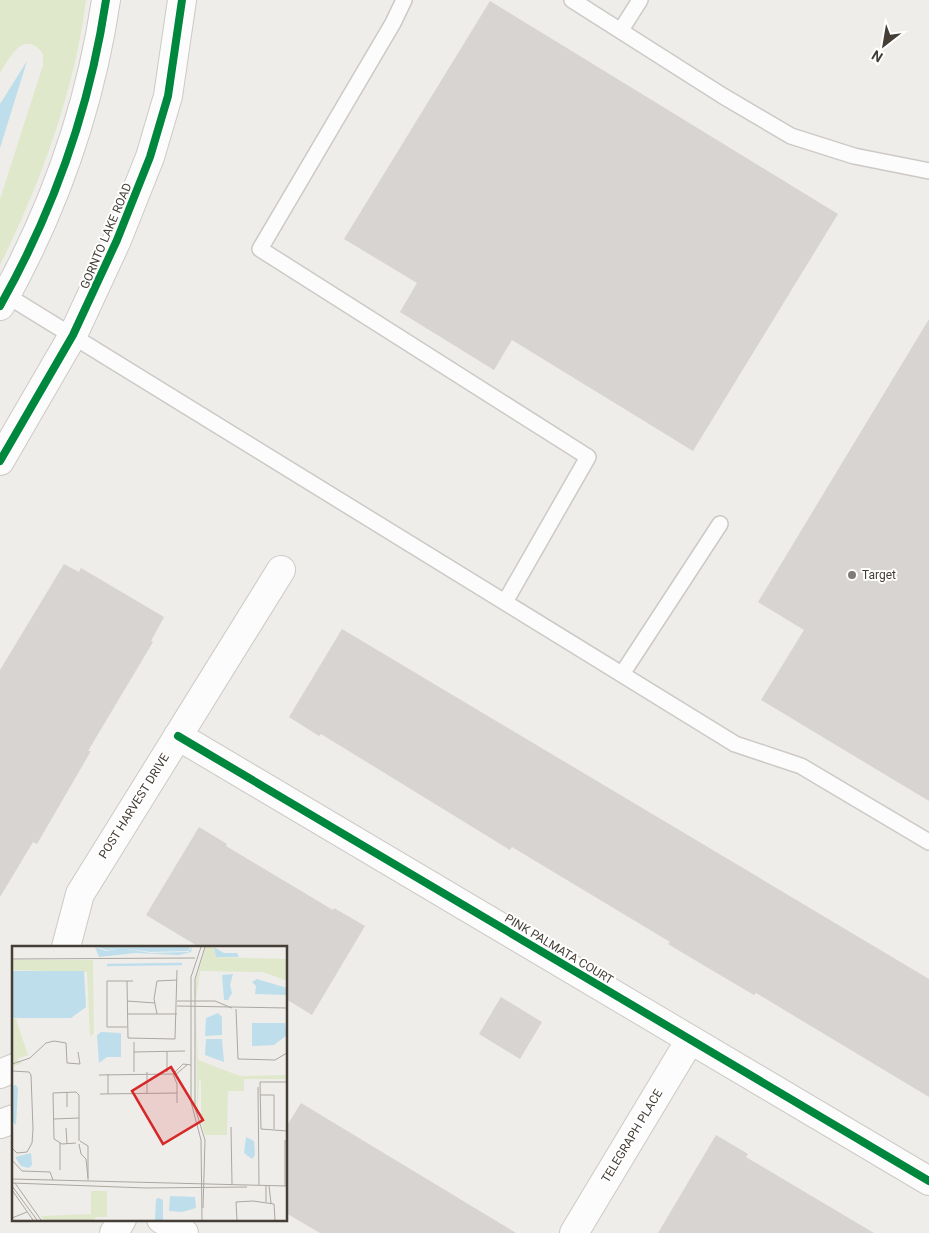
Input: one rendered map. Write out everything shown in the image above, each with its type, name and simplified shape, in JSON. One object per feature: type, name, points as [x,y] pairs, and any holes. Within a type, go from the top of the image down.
[{"type":"street","points":[[3,300],[45,215],[71,147],[97,48],[106,0]]},
{"type":"street","name":"GORNTO LAKE ROAD","points":[[0,461],[73,334],[100,280],[150,157],[168,96],[182,0]]},
{"type":"street","name":"POST HARVEST DRIVE","points":[[66,946],[80,894],[281,570]]},
{"type":"street","name":"PINK PALMATA COURT","points":[[178,736],[929,1181]]},
{"type":"street","name":"TELEGRAPH PLACE","points":[[574,1233],[690,1040]]},
{"type":"street","points":[[0,1074],[12,1069]]},
{"type":"street","points":[[114,1233],[121,1220]]},
{"type":"street","points":[[163,1220],[184,1233]]},
{"type":"lane","points":[[404,0],[393,23],[260,249],[588,457],[505,602]]},
{"type":"lane","points":[[572,0],[723,96],[791,136],[854,156],[929,171]]},
{"type":"lane","points":[[621,30],[640,0]]},
{"type":"lane","points":[[3,300],[73,334],[735,744],[801,766],[929,842]]},
{"type":"lane","points":[[622,674],[720,524]]},
{"type":"green space","points":[[0,0],[86,0],[74,68],[54,136],[29,202],[0,265],[0,199],[43,65],[43,54],[30,44],[24,45],[13,53],[0,73]]},
{"type":"water","points":[[27,61],[0,148],[0,104]]},
{"type":"building","points":[[490,1],[838,214],[693,451],[512,340],[494,370],[400,312],[417,283],[344,239]]},
{"type":"building","name":"Target","points":[[929,319],[929,801],[761,700],[804,630],[758,602]]},
{"type":"building","points":[[64,564],[79,572],[81,568],[164,617],[151,641],[153,642],[88,751],[91,751],[37,844],[33,842],[0,897],[0,670]]},
{"type":"building","points":[[342,629],[929,979],[929,1097],[756,993],[754,995],[698,962],[668,944],[670,942],[512,847],[510,850],[321,734],[319,736],[289,717]]},
{"type":"building","points":[[199,827],[227,844],[226,846],[333,910],[334,908],[365,926],[312,1015],[288,1000],[288,946],[197,946],[146,915]]},
{"type":"building","points":[[501,997],[542,1022],[520,1059],[479,1034]]},
{"type":"building","points":[[301,1103],[516,1233],[320,1233],[288,1214],[288,1124]]},
{"type":"building","points":[[716,1135],[748,1154],[746,1157],[874,1233],[658,1233]]},
{"type":"cycle path","points":[[0,306],[37,234],[67,158],[90,80],[106,0]]},
{"type":"cycle path","points":[[0,461],[73,335],[117,240],[150,157],[168,96],[182,0]]},
{"type":"cycle path","points":[[178,736],[929,1181]]},
{"type":"place","name":"Target","points":[[852,575]]}]
